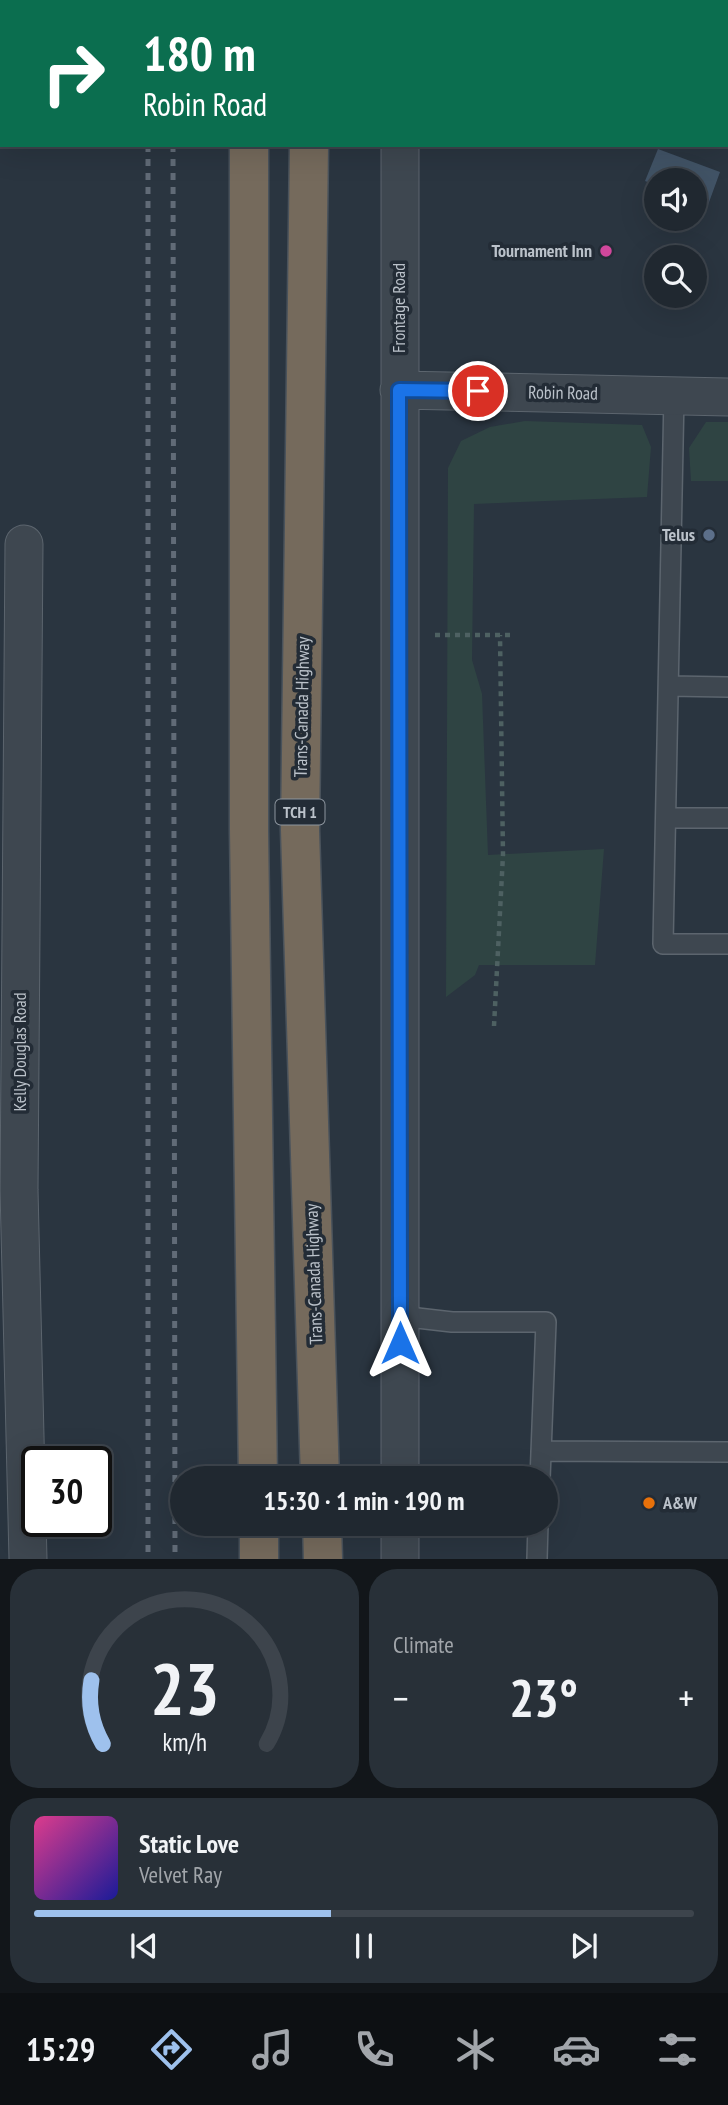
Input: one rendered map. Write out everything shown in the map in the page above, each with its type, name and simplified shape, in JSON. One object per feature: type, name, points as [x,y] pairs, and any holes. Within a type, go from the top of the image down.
[{"type":"highway","points":[[249,147],[249,816],[258,1466]]},
{"type":"highway","name":"Trans-Canada Highway","points":[[309,147],[300,830],[320,1466]]},
{"type":"highway","points":[[259,1536],[259,1559]]},
{"type":"highway","points":[[322,1536],[323,1559]]},
{"type":"street","name":"Frontage Road","points":[[400,147],[400,1466]]},
{"type":"street","name":"Robin Road","points":[[399,390],[728,397]]},
{"type":"street","name":"Kelly Douglas Road","points":[[24,544],[19,1190],[28,1559]]},
{"type":"street","points":[[400,1536],[400,1559]]},
{"type":"lane","points":[[674,396],[663,944],[728,944]]},
{"type":"lane","points":[[670,686],[728,687]]},
{"type":"lane","points":[[667,818],[728,818]]},
{"type":"lane","points":[[400,1316],[452,1322],[546,1322],[540,1466]]},
{"type":"lane","points":[[541,1451],[728,1452]]},
{"type":"lane","points":[[537,1559],[538,1536]]},
{"type":"path","points":[[399,634],[513,635]]},
{"type":"path","points":[[494,1026],[503,855],[500,635]]},
{"type":"green space","points":[[525,421],[642,425],[651,447],[647,497],[474,504],[472,660],[482,694],[488,855],[604,849],[595,965],[479,965],[475,975],[446,997],[448,468],[461,441],[490,427]]},
{"type":"green space","points":[[706,422],[728,422],[728,481],[691,481],[689,448]]},
{"type":"water","points":[[658,149],[720,172],[708,205],[707,168],[650,168]]},
{"type":"railway","points":[[148,147],[148,1559]]},
{"type":"railway","points":[[173,147],[175,1559]]},
{"type":"place","name":"Tournament Inn","points":[[606,251]]},
{"type":"place","name":"Telus","points":[[709,535]]},
{"type":"place","name":"A&W","points":[[649,1503]]},
{"type":"route","points":[[400,1343],[399,390],[478,391]]}]
